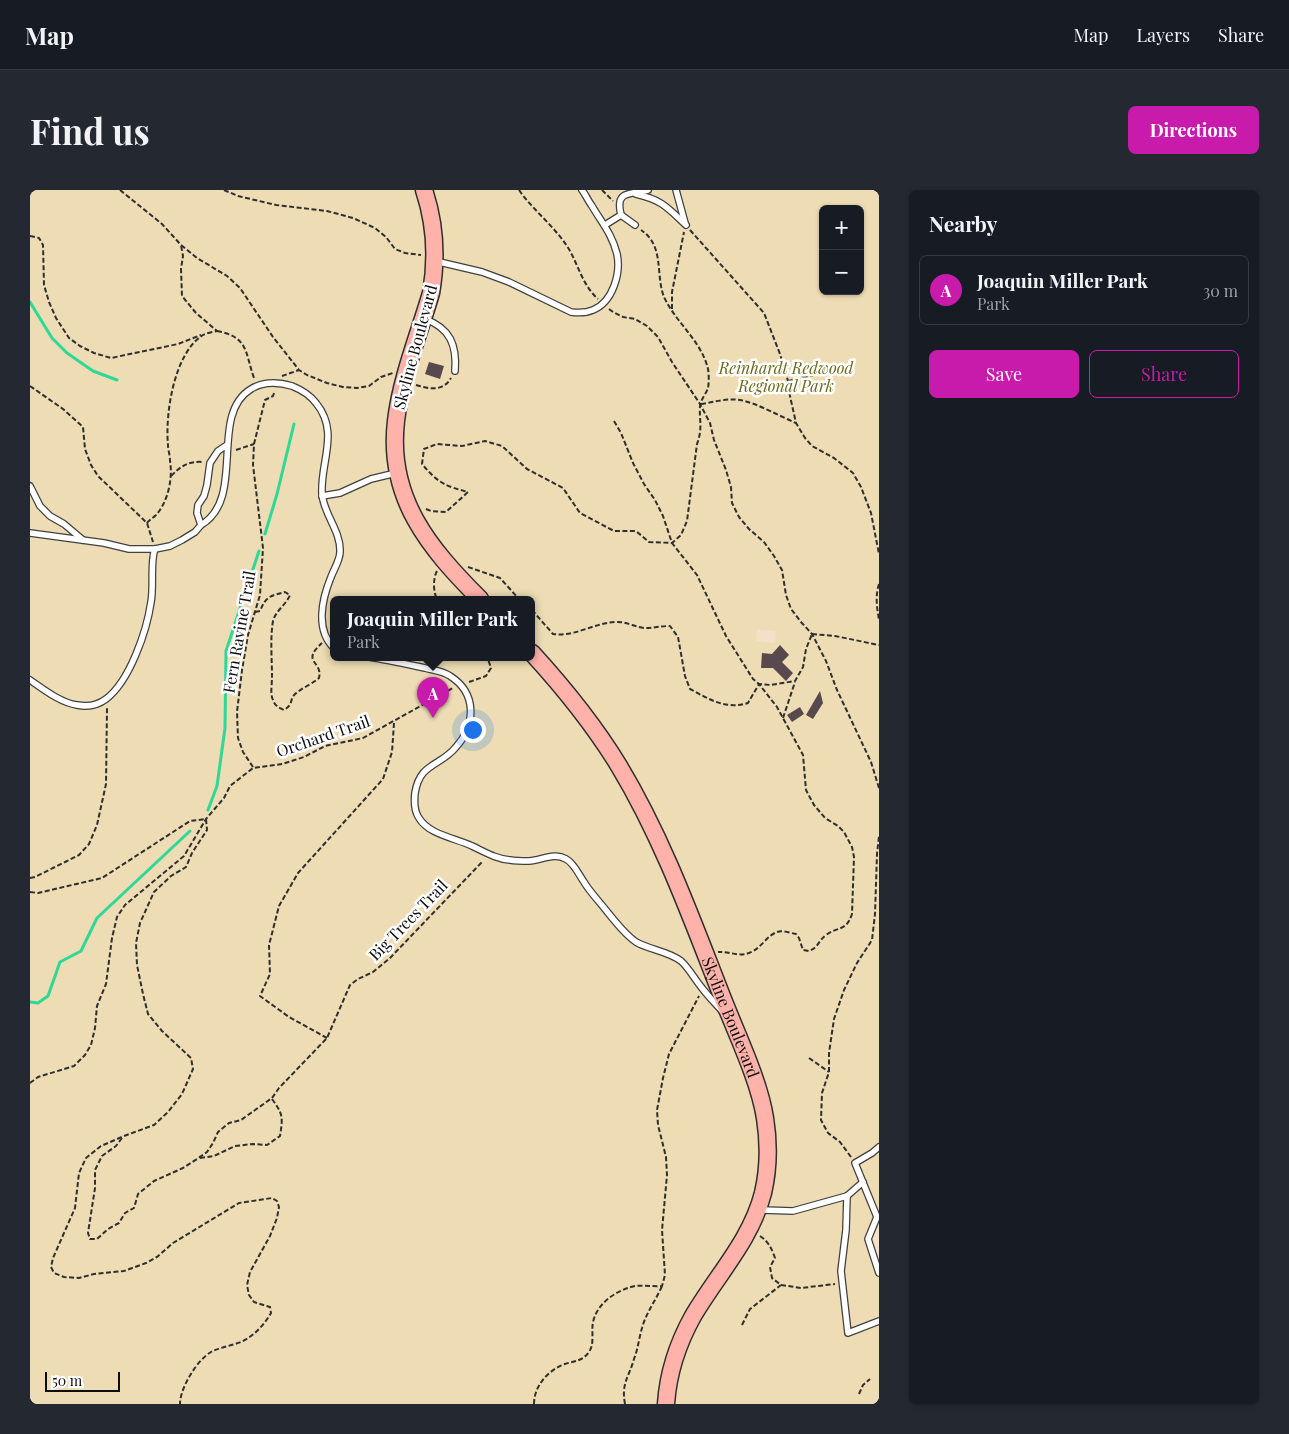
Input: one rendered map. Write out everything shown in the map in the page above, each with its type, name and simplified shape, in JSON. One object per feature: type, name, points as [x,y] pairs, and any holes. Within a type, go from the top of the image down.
[{"type":"main road","name":"Skyline Boulevard","points":[[424,190],[432,222],[435,261],[431,292],[404,381],[397,414],[395,437],[398,472],[407,502],[420,529],[442,559],[477,596]]},
{"type":"main road","name":"Skyline Boulevard","points":[[535,656],[564,690],[605,744],[627,780],[669,862],[753,1074],[765,1116],[769,1146],[768,1163],[757,1210],[748,1232],[686,1328],[675,1358],[666,1404]]},
{"type":"lane","points":[[435,261],[482,272],[509,282],[570,312],[582,313],[594,310],[603,304],[611,294],[616,281],[617,255],[605,225],[582,190]]},
{"type":"lane","points":[[634,194],[648,190]]},
{"type":"lane","points":[[676,190],[686,225]]},
{"type":"lane","points":[[635,225],[621,214],[620,198],[626,194],[653,198],[667,206],[686,225]]},
{"type":"lane","points":[[605,225],[621,214]]},
{"type":"lane","points":[[423,319],[441,327],[447,332],[452,342],[454,371]]},
{"type":"lane","points":[[30,533],[104,543],[129,549],[155,549],[170,546],[182,540],[207,521],[219,504],[224,490],[227,445],[235,406],[248,390],[257,385],[278,383],[292,386],[307,394],[321,409],[329,430],[322,478],[322,496],[327,514],[339,542],[340,553],[324,601],[322,626],[326,639],[330,644]]},
{"type":"lane","points":[[201,525],[197,513],[198,505],[204,496],[210,463],[218,451],[227,445]]},
{"type":"lane","points":[[322,496],[340,493],[371,479],[398,472]]},
{"type":"lane","points":[[30,486],[40,506],[83,540]]},
{"type":"lane","points":[[30,680],[53,696],[76,705],[95,705],[107,698],[122,681],[130,668],[146,629],[153,586],[153,556],[155,549]]},
{"type":"lane","points":[[388,661],[449,674],[460,684],[467,695],[471,708],[470,721],[463,738],[455,749],[430,765],[421,774],[416,785],[415,808],[419,820],[446,837],[471,845],[489,855],[509,860],[530,861],[556,855],[566,859],[629,936],[637,942],[682,962],[733,1023]]},
{"type":"lane","points":[[879,1147],[855,1163],[878,1217],[868,1239],[879,1273]]},
{"type":"lane","points":[[757,1210],[794,1211],[847,1196],[863,1182]]},
{"type":"lane","points":[[847,1196],[846,1230],[841,1271],[848,1334],[879,1321]]},
{"type":"path","points":[[120,190],[162,224],[181,245],[197,258],[227,276],[240,288],[299,370],[327,383],[357,388],[369,386],[381,377],[394,373]]},
{"type":"path","points":[[224,190],[238,196],[276,205],[327,211],[353,218],[375,228],[386,237],[395,249],[405,253],[425,255],[435,261]]},
{"type":"path","points":[[519,190],[567,247],[590,292],[613,312],[623,317],[636,319],[647,326],[658,337],[700,404],[710,423],[714,440],[726,470],[731,488],[732,503],[739,517],[764,542],[782,570],[786,595],[791,609],[812,634],[826,661],[837,690],[871,762],[879,788]]},
{"type":"path","points":[[602,190],[614,202],[619,204]]},
{"type":"path","points":[[407,502],[431,511],[446,512],[468,492],[450,488],[433,477],[422,464],[424,449],[437,444],[462,446],[485,441],[502,446],[527,469],[563,488],[580,513],[614,531],[636,531],[650,542],[672,543],[681,535],[687,521],[697,444],[701,433],[700,404],[708,387],[708,370],[699,346],[672,311],[664,295],[656,250],[647,234],[635,225]]},
{"type":"path","points":[[672,311],[672,292],[686,225]]},
{"type":"path","points":[[686,225],[764,313],[780,354],[796,423],[812,446],[834,458],[854,473],[871,513],[879,554]]},
{"type":"path","points":[[30,236],[39,238],[42,245],[44,285],[56,318],[69,338],[80,346],[111,358],[178,344],[203,334],[217,331],[227,333],[245,347],[257,385]]},
{"type":"path","points":[[181,245],[183,256],[181,269],[182,296],[196,313],[217,331]]},
{"type":"path","points":[[147,523],[156,515],[163,503],[171,476],[168,423],[170,404],[179,366],[187,352],[203,334]]},
{"type":"path","points":[[278,383],[282,377],[299,370]]},
{"type":"path","points":[[415,385],[435,390],[447,384],[454,371]]},
{"type":"path","points":[[788,382],[814,375]]},
{"type":"path","name":"Fern Ravine Trail","points":[[253,768],[243,752],[238,738],[237,712],[248,635],[260,596],[263,548],[253,465],[254,444],[265,400],[273,396],[278,383]]},
{"type":"path","points":[[30,386],[63,409],[83,427],[86,449],[91,465],[98,476],[147,523],[155,549]]},
{"type":"path","points":[[700,404],[740,400],[796,423]]},
{"type":"path","points":[[614,422],[621,433],[640,477],[656,500],[672,543],[697,575],[726,636],[749,674],[776,706],[803,755],[806,790],[814,805],[825,818],[844,832],[852,847],[854,857],[852,914],[850,921],[846,927],[826,936],[816,948],[809,951],[803,950],[796,934],[783,931],[776,932],[751,953],[742,955],[724,951],[705,954]]},
{"type":"path","points":[[228,452],[254,444]]},
{"type":"path","points":[[171,476],[180,466],[190,462],[210,463]]},
{"type":"path","points":[[435,596],[435,574],[442,559]]},
{"type":"path","points":[[464,566],[500,578],[516,596]]},
{"type":"path","points":[[879,584],[876,592],[876,604],[879,620]]},
{"type":"path","points":[[255,612],[260,610],[264,600],[271,596],[285,592],[290,595],[288,601],[277,612],[274,621],[272,653],[271,698],[276,706],[284,710],[290,706],[295,694],[319,678],[320,672],[318,666],[312,660],[312,655],[326,639]]},
{"type":"path","points":[[535,613],[553,634],[563,635],[616,622],[646,628],[670,626],[678,638],[685,676],[690,689],[721,705],[738,706],[748,703],[759,684]]},
{"type":"path","points":[[812,634],[835,636],[879,645]]},
{"type":"path","points":[[783,718],[795,682],[803,667],[806,649],[812,634]]},
{"type":"path","name":"Orchard Trail","points":[[253,768],[282,764],[304,757],[324,746],[363,738],[460,684],[486,676],[491,668],[489,661]]},
{"type":"path","points":[[759,684],[771,685],[795,682]]},
{"type":"path","points":[[30,878],[79,854],[89,844],[97,825],[106,784],[107,698]]},
{"type":"path","points":[[327,1038],[289,1017],[260,996],[270,974],[269,945],[279,906],[298,873],[383,779],[392,752],[393,723],[395,721]]},
{"type":"path","points":[[30,1083],[38,1077],[74,1066],[85,1055],[91,1044],[97,1006],[106,984],[112,938],[117,917],[125,905],[184,856],[206,819],[224,798],[230,786],[253,768]]},
{"type":"path","points":[[30,892],[38,892],[102,878],[190,821],[206,819]]},
{"type":"path","points":[[180,1404],[182,1391],[201,1360],[210,1352],[240,1342],[252,1335],[265,1324],[272,1313],[270,1307],[254,1302],[248,1295],[247,1284],[250,1272],[270,1236],[277,1218],[280,1207],[277,1201],[272,1198],[240,1204],[173,1243],[157,1257],[124,1271],[94,1274],[79,1278],[64,1277],[54,1273],[51,1267],[53,1258],[75,1208],[80,1173],[86,1158],[101,1146],[154,1125],[168,1112],[182,1094],[193,1069],[191,1058],[162,1031],[148,1014],[137,965],[136,943],[140,923],[154,892],[171,876],[186,867],[192,853],[207,830],[206,819]]},
{"type":"path","points":[[855,1163],[840,1142],[828,1132],[821,1120],[822,1093],[829,1072],[829,1053],[837,1012],[844,990],[857,963],[872,940],[876,914],[876,854],[879,836]]},
{"type":"path","name":"Big Trees Trail","points":[[124,1136],[116,1146],[102,1156],[95,1170],[95,1188],[88,1233],[90,1239],[97,1240],[108,1229],[119,1222],[125,1213],[134,1208],[138,1194],[154,1181],[183,1168],[207,1152],[218,1132],[229,1123],[241,1120],[272,1098],[279,1088],[327,1038],[350,985],[358,978],[373,972],[390,958],[454,889],[489,855]]},
{"type":"path","points":[[625,1404],[624,1384],[633,1364],[642,1329],[651,1306],[662,1286],[665,1275],[662,1230],[667,1175],[666,1157],[658,1125],[657,1110],[663,1078],[669,1054],[703,989]]},
{"type":"path","points":[[810,1058],[829,1072]]},
{"type":"path","points":[[197,1159],[214,1156],[235,1146],[267,1145],[280,1136],[282,1122],[280,1110],[272,1098]]},
{"type":"path","points":[[748,1232],[763,1238],[771,1247],[775,1258],[770,1267],[772,1278],[781,1285],[801,1288],[842,1283]]},
{"type":"path","points":[[742,1325],[750,1310],[781,1285]]},
{"type":"path","points":[[534,1404],[538,1389],[545,1376],[564,1364],[580,1360],[589,1352],[592,1344],[592,1323],[596,1312],[604,1302],[615,1294],[631,1287],[662,1286]]},
{"type":"path","points":[[859,1394],[863,1385],[870,1379]]},
{"type":"green space","name":"Reinhardt Redwood Regional Park","points":[[30,190],[879,190],[879,1404],[30,1404]]},
{"type":"shaded area","points":[[757,629],[776,631],[775,643],[756,641]]},
{"type":"shaded area","points":[[879,1222],[879,1265],[869,1241]]},
{"type":"building","points":[[429,362],[444,366],[440,379],[425,374]]},
{"type":"building","points":[[780,645],[789,655],[782,662],[793,673],[786,681],[773,668],[761,668],[762,653],[772,654]]},
{"type":"building","points":[[820,691],[823,703],[813,719],[806,715]]},
{"type":"building","points":[[800,707],[804,714],[792,722],[787,715]]},
{"type":"waterway","points":[[30,302],[52,338],[67,353],[93,371],[117,380]]},
{"type":"waterway","points":[[265,534],[294,424]]},
{"type":"waterway","points":[[208,810],[217,786],[225,728],[226,651],[259,551]]},
{"type":"waterway","points":[[30,1002],[38,1003],[48,996],[60,962],[81,951],[97,918],[190,831]]},
{"type":"place","name":"Joaquin Miller Park","points":[[433,718]]}]
